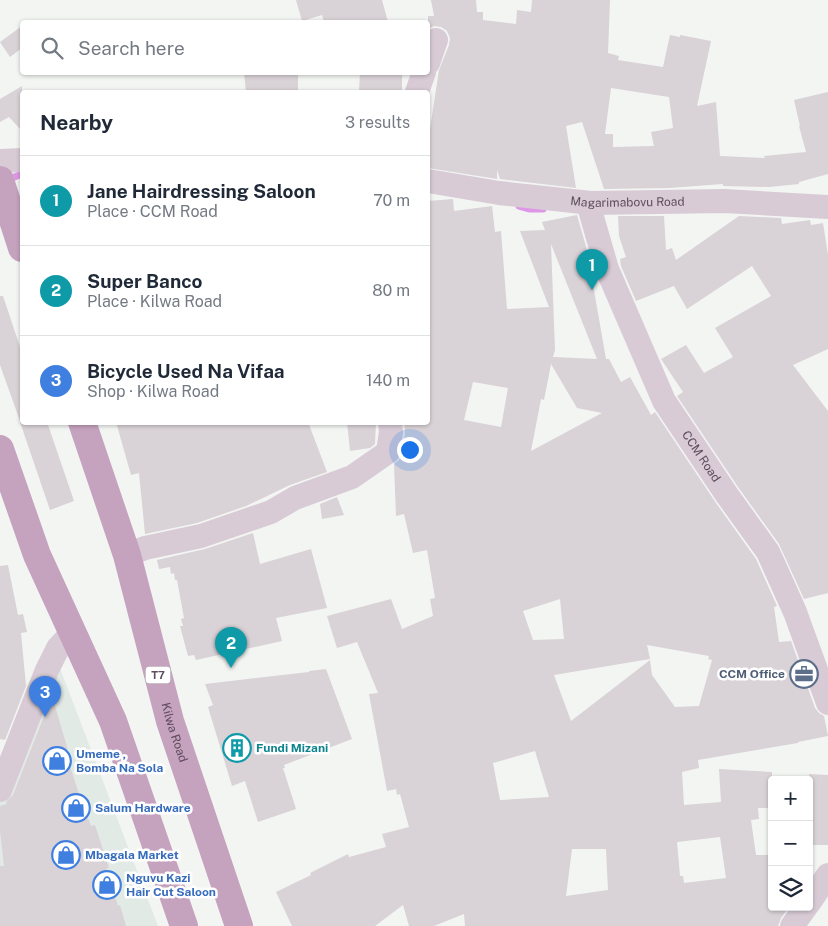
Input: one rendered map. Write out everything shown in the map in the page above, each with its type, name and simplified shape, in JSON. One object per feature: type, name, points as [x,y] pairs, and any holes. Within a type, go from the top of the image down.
[{"type":"highway","points":[[0,180],[20,242]]},
{"type":"highway","name":"Kilwa Road","points":[[83,425],[127,555],[170,721],[239,926]]},
{"type":"highway","points":[[0,450],[37,556],[113,722],[184,926]]},
{"type":"street","points":[[430,57],[436,40]]},
{"type":"street","points":[[418,90],[423,75]]},
{"type":"street","points":[[0,160],[20,160]]},
{"type":"street","name":"Magarimabovu Road","points":[[430,181],[498,193],[591,203],[725,201],[828,207]]},
{"type":"street","name":"CCM Road","points":[[591,203],[590,210],[608,269],[664,401],[768,552],[795,612],[828,703]]},
{"type":"street","points":[[127,555],[145,548],[210,533],[271,512],[295,498],[352,477],[388,452],[390,425]]},
{"type":"street","points":[[0,790],[47,670],[58,648],[72,633]]},
{"type":"street","points":[[813,897],[828,875]]},
{"type":"street","points":[[792,926],[803,911]]},
{"type":"shaded area","name":"Mbagala Market","points":[[52,647],[158,926],[0,926],[0,785]]},
{"type":"building","points":[[296,0],[382,0],[387,20],[323,20],[322,15],[302,20]]},
{"type":"building","points":[[431,0],[476,0],[477,12],[483,12],[483,20],[516,24],[517,10],[531,12],[532,0],[610,0],[608,53],[619,56],[618,60],[663,67],[670,35],[711,41],[697,106],[716,102],[720,156],[765,158],[764,156],[806,152],[794,100],[828,92],[828,174],[799,182],[799,184],[769,187],[723,186],[723,184],[669,188],[604,189],[582,122],[566,126],[576,188],[500,179],[497,170],[497,179],[430,168],[430,129],[439,70],[450,38],[447,31],[441,27],[434,26],[430,28],[428,16],[434,16]],"holes":[[[611,88],[669,97],[673,128],[651,132],[654,146],[613,147],[613,134],[605,134]]]},
{"type":"building","points":[[20,27],[20,50],[10,57],[0,42]]},
{"type":"building","points":[[244,75],[298,75],[298,90],[246,90]]},
{"type":"building","points":[[360,75],[402,75],[402,90],[359,90]]},
{"type":"building","points":[[22,86],[22,90],[20,90],[20,129],[9,117],[0,122],[0,99]]},
{"type":"building","points":[[453,199],[454,211],[492,206],[495,232],[501,231],[507,309],[549,307],[520,231],[545,230],[542,222],[577,215],[587,250],[606,359],[609,359],[621,382],[630,377],[651,415],[655,412],[756,559],[777,606],[774,607],[779,642],[791,641],[815,708],[824,716],[828,736],[698,760],[699,768],[682,772],[684,805],[721,802],[719,769],[772,772],[772,776],[768,776],[768,808],[758,808],[759,819],[751,820],[756,855],[768,855],[768,911],[786,911],[778,926],[465,926],[464,914],[434,926],[409,926],[403,905],[375,926],[292,926],[276,892],[348,854],[349,857],[386,847],[382,834],[409,827],[400,794],[397,795],[396,789],[387,791],[369,694],[378,693],[357,642],[337,648],[327,616],[391,599],[402,629],[433,616],[430,599],[435,598],[427,550],[413,553],[404,514],[396,516],[394,464],[402,454],[404,425],[430,425],[430,201]],"holes":[[[551,244],[597,359],[553,357],[555,350]],[[551,364],[577,408],[602,413],[531,451],[541,399],[544,400]],[[473,382],[508,388],[501,427],[464,420]],[[560,599],[564,639],[533,640],[523,611]],[[647,645],[709,656],[708,659],[712,660],[699,706],[675,707],[652,675],[650,660],[571,721],[554,675],[650,659]],[[535,751],[549,797],[500,800],[493,763]],[[720,837],[726,878],[684,883],[683,876],[680,876],[677,842]],[[572,849],[606,849],[608,890],[566,896]]]},
{"type":"building","points":[[618,216],[664,216],[666,250],[672,248],[676,260],[739,216],[781,218],[782,224],[810,220],[811,225],[823,223],[828,255],[828,349],[793,365],[828,411],[828,593],[804,599],[779,544],[677,396],[683,392],[661,359],[686,345],[704,373],[733,357],[715,328],[771,296],[752,266],[687,309],[674,286],[636,301],[621,266],[620,259],[626,257],[619,236]]},
{"type":"building","points":[[0,296],[3,296],[20,347],[20,421],[0,365]]},
{"type":"building","points":[[21,425],[48,425],[74,501],[50,510]]},
{"type":"building","points":[[117,425],[309,425],[327,472],[290,485],[246,506],[197,523],[145,534],[139,473],[131,475]]},
{"type":"building","points":[[347,425],[376,425],[375,444],[370,448],[350,451]]},
{"type":"building","points":[[337,497],[344,515],[322,519],[320,504]]},
{"type":"building","points":[[253,533],[260,564],[311,549],[327,608],[276,618],[282,641],[196,660],[194,655],[188,656],[180,626],[183,626],[181,619],[184,618],[177,580],[175,580],[174,573],[171,574],[170,567],[159,569],[157,560],[205,549]]},
{"type":"building","points":[[8,565],[18,615],[23,614],[27,632],[21,633],[26,686],[5,740],[0,739],[0,566]]},
{"type":"building","points":[[326,669],[352,739],[284,765],[285,768],[283,768],[296,809],[258,822],[245,781],[232,786],[208,707],[213,705],[205,684]]},
{"type":"building","name":"Mbagala Market","points":[[52,696],[68,750],[65,751],[91,826],[95,825],[109,868],[106,869],[126,926],[0,926],[0,866],[4,866],[0,831],[0,806],[7,804],[6,802],[13,795]]},
{"type":"building","points":[[809,774],[828,775],[828,845],[813,845],[813,776],[809,776]]},
{"type":"waterway","points":[[12,178],[20,175]]},
{"type":"waterway","points":[[519,206],[530,209],[543,209]]},
{"type":"place","name":"Jane Hairdressing Saloon","points":[[592,290]]},
{"type":"place","name":"Super Banco","points":[[231,668]]},
{"type":"place","name":"CCM Office","points":[[804,674]]},
{"type":"place","name":"Bicycle Used Na Vifaa","points":[[45,717]]},
{"type":"place","name":"Fundi Mizani","points":[[237,748]]},
{"type":"place","name":"Umeme , Bomba Na Sola","points":[[57,761]]},
{"type":"place","name":"Salum Hardware","points":[[76,808]]},
{"type":"place","name":"Mbagala Market","points":[[66,855]]},
{"type":"place","name":"Nguvu Kazi Hair Cut Saloon","points":[[107,885]]}]
